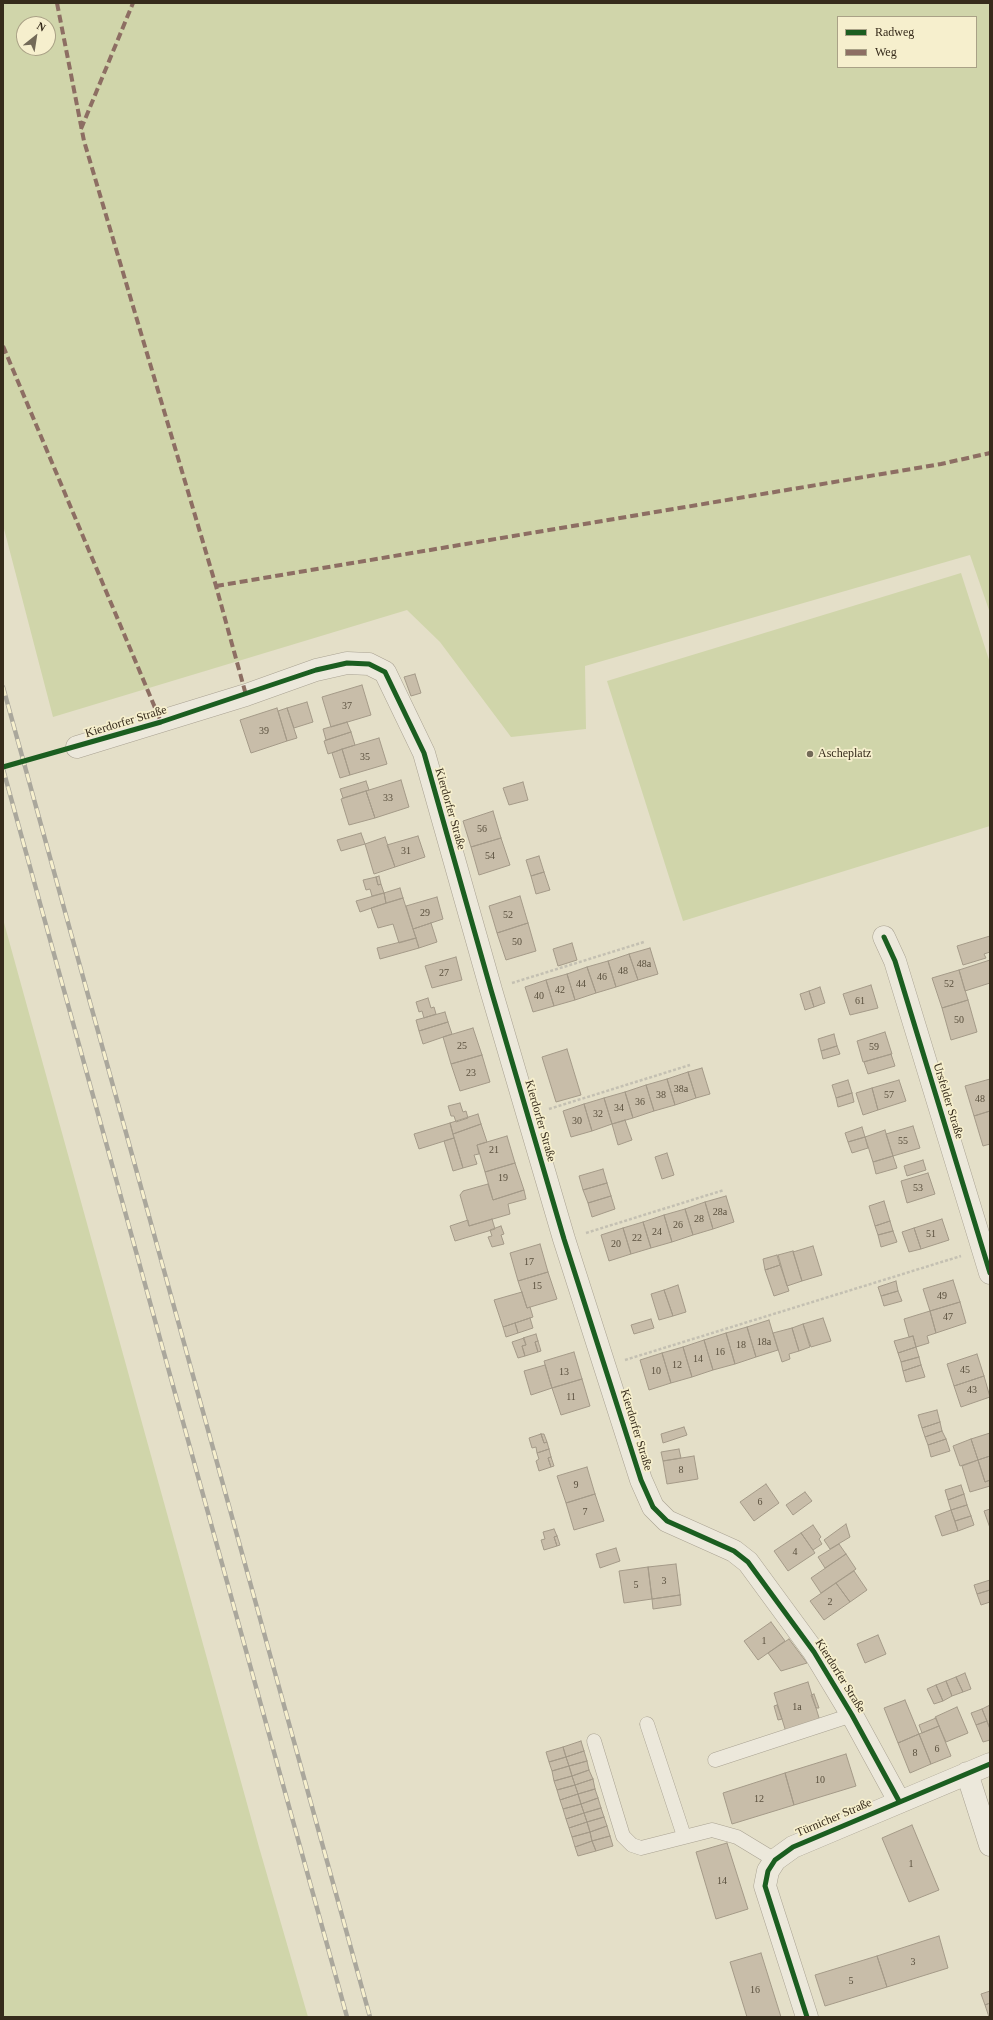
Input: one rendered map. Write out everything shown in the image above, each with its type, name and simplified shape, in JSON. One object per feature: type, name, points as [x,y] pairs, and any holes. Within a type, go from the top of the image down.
[{"type":"street","name":"Kierdorfer Straße","points":[[77,747],[246,695],[316,670],[347,663],[369,664],[385,672],[424,753],[490,990],[564,1239],[606,1366],[641,1480],[653,1507],[667,1521],[734,1551],[748,1562],[814,1652],[852,1715],[899,1801]]},
{"type":"street","name":"Ursfelder Straße","points":[[884,936],[895,961],[990,1273]]},
{"type":"street","name":"Türnicher Straße","points":[[808,2017],[765,1886],[768,1871],[775,1860],[793,1847],[899,1801],[990,1764]]},
{"type":"street","points":[[967,1773],[990,1845]]},
{"type":"lane","points":[[715,1760],[852,1715]]},
{"type":"lane","points":[[647,1724],[684,1836]]},
{"type":"lane","points":[[594,1741],[623,1836],[632,1845],[641,1848],[712,1830],[724,1832],[750,1844],[775,1860]]},
{"type":"path","points":[[490,990],[644,942]]},
{"type":"path","points":[[564,1239],[724,1190]]},
{"type":"path","points":[[606,1366],[982,1249]]},
{"type":"green space","points":[[3,3],[990,3],[990,613],[970,555],[585,666],[586,729],[511,737],[440,642],[407,610],[53,717],[3,525]]},
{"type":"green space","name":"Ascheplatz","points":[[961,573],[990,663],[990,826],[683,921],[607,681]]},
{"type":"green space","points":[[3,919],[259,1847],[308,2017],[3,2017]]},
{"type":"building","points":[[415,674],[421,693],[411,696],[404,677]]},
{"type":"building","points":[[362,685],[371,715],[331,727],[322,697]]},
{"type":"building","points":[[307,702],[313,722],[294,728],[287,708]]},
{"type":"building","points":[[277,708],[287,741],[251,753],[240,720]]},
{"type":"building","points":[[287,708],[297,738],[287,741],[278,711]]},
{"type":"building","points":[[347,722],[351,732],[326,740],[323,729]]},
{"type":"building","points":[[351,732],[355,745],[328,754],[324,741]]},
{"type":"building","points":[[379,738],[387,764],[350,775],[342,749]]},
{"type":"building","points":[[342,749],[350,775],[340,778],[332,753]]},
{"type":"building","points":[[401,780],[409,807],[375,818],[366,791]]},
{"type":"building","points":[[366,781],[369,790],[343,798],[340,789]]},
{"type":"building","points":[[523,782],[528,800],[509,805],[503,788]]},
{"type":"building","points":[[366,791],[375,818],[349,825],[341,799]]},
{"type":"building","points":[[493,811],[501,838],[471,847],[463,821]]},
{"type":"building","points":[[361,833],[365,844],[341,851],[337,840]]},
{"type":"building","points":[[418,836],[425,857],[395,867],[387,845]]},
{"type":"building","points":[[385,837],[395,867],[374,874],[365,844]]},
{"type":"building","points":[[501,838],[510,865],[479,875],[471,847]]},
{"type":"building","points":[[539,856],[544,872],[531,876],[526,860]]},
{"type":"building","points":[[544,872],[550,890],[536,894],[531,876]]},
{"type":"building","points":[[379,876],[381,884],[378,885],[376,877]]},
{"type":"building","points":[[376,877],[378,885],[381,884],[384,893],[372,896],[370,889],[366,890],[363,880]]},
{"type":"building","points":[[400,888],[403,898],[386,903],[384,893]]},
{"type":"building","points":[[384,893],[386,903],[360,912],[356,901]]},
{"type":"building","points":[[520,896],[528,923],[497,933],[489,906]]},
{"type":"building","points":[[437,897],[443,919],[413,929],[406,906]]},
{"type":"building","points":[[403,898],[416,938],[399,943],[393,924],[378,928],[371,908]]},
{"type":"building","points":[[431,923],[437,942],[419,948],[413,929]]},
{"type":"building","points":[[528,923],[536,951],[506,960],[497,933]]},
{"type":"building","points":[[990,936],[990,952],[984,954],[986,958],[963,965],[957,946]]},
{"type":"building","points":[[416,938],[419,948],[380,959],[377,948]]},
{"type":"building","points":[[572,943],[577,960],[558,966],[553,949]]},
{"type":"building","points":[[650,948],[658,974],[638,980],[629,954]]},
{"type":"building","points":[[629,954],[638,980],[616,987],[608,961]]},
{"type":"building","points":[[456,957],[462,980],[432,988],[425,966]]},
{"type":"building","points":[[990,960],[990,983],[965,991],[959,970]]},
{"type":"building","points":[[608,961],[616,987],[596,993],[587,967]]},
{"type":"building","points":[[587,967],[596,993],[575,1000],[567,974]]},
{"type":"building","points":[[959,970],[968,1000],[942,1008],[932,978]]},
{"type":"building","points":[[567,974],[575,1000],[554,1006],[546,980]]},
{"type":"building","points":[[546,980],[554,1006],[533,1012],[525,987]]},
{"type":"building","points":[[871,985],[878,1008],[850,1015],[843,994]]},
{"type":"building","points":[[820,987],[825,1003],[814,1007],[809,991]]},
{"type":"building","points":[[809,991],[814,1007],[805,1010],[800,994]]},
{"type":"building","points":[[428,998],[431,1008],[434,1007],[436,1014],[424,1018],[422,1011],[419,1012],[416,1002]]},
{"type":"building","points":[[968,1000],[977,1032],[951,1040],[942,1008]]},
{"type":"building","points":[[445,1012],[448,1022],[419,1031],[416,1020]]},
{"type":"building","points":[[448,1022],[452,1034],[423,1044],[419,1031]]},
{"type":"building","points":[[473,1028],[482,1055],[451,1064],[443,1037]]},
{"type":"building","points":[[885,1032],[892,1054],[863,1062],[857,1041]]},
{"type":"building","points":[[834,1034],[837,1046],[821,1051],[818,1039]]},
{"type":"building","points":[[837,1046],[840,1054],[823,1059],[821,1051]]},
{"type":"building","points":[[567,1049],[581,1095],[556,1102],[542,1057]]},
{"type":"building","points":[[891,1054],[895,1066],[868,1074],[864,1062]]},
{"type":"building","points":[[482,1055],[490,1082],[460,1091],[451,1064]]},
{"type":"building","points":[[702,1068],[710,1094],[696,1098],[688,1072]]},
{"type":"building","points":[[688,1072],[696,1098],[675,1105],[667,1079]]},
{"type":"building","points":[[667,1079],[675,1105],[654,1111],[646,1085]]},
{"type":"building","points":[[990,1079],[990,1111],[974,1116],[965,1086]]},
{"type":"building","points":[[848,1080],[852,1093],[836,1098],[832,1085]]},
{"type":"building","points":[[899,1080],[906,1101],[878,1110],[872,1088]]},
{"type":"building","points":[[646,1085],[654,1111],[633,1118],[625,1092]]},
{"type":"building","points":[[872,1088],[878,1110],[863,1115],[856,1093]]},
{"type":"building","points":[[625,1092],[633,1118],[612,1124],[604,1098]]},
{"type":"building","points":[[852,1093],[854,1102],[838,1107],[836,1098]]},
{"type":"building","points":[[604,1098],[612,1124],[592,1131],[584,1104]]},
{"type":"building","points":[[460,1103],[463,1112],[466,1111],[468,1118],[456,1122],[454,1116],[451,1116],[448,1106]]},
{"type":"building","points":[[584,1104],[592,1131],[571,1137],[563,1111]]},
{"type":"building","points":[[990,1111],[990,1144],[983,1146],[974,1116]]},
{"type":"building","points":[[478,1114],[481,1124],[453,1134],[450,1123]]},
{"type":"building","points":[[625,1120],[632,1140],[618,1145],[612,1124]]},
{"type":"building","points":[[450,1123],[454,1138],[419,1149],[414,1134]]},
{"type":"building","points":[[481,1124],[487,1142],[477,1145],[479,1154],[474,1155],[477,1164],[463,1168],[453,1134]]},
{"type":"building","points":[[913,1126],[920,1148],[893,1156],[886,1134]]},
{"type":"building","points":[[862,1127],[865,1137],[848,1142],[845,1133]]},
{"type":"building","points":[[885,1130],[893,1156],[873,1162],[865,1137]]},
{"type":"building","points":[[507,1136],[515,1163],[485,1172],[477,1145]]},
{"type":"building","points":[[865,1137],[868,1148],[852,1153],[848,1142]]},
{"type":"building","points":[[454,1138],[463,1168],[453,1171],[444,1141]]},
{"type":"building","points":[[667,1153],[674,1175],[662,1179],[655,1157]]},
{"type":"building","points":[[893,1156],[897,1168],[876,1174],[873,1162]]},
{"type":"building","points":[[923,1160],[926,1170],[907,1176],[904,1166]]},
{"type":"building","points":[[515,1163],[524,1190],[493,1200],[485,1172]]},
{"type":"building","points":[[603,1169],[607,1183],[583,1190],[579,1176]]},
{"type":"building","points":[[928,1173],[935,1194],[907,1203],[901,1181]]},
{"type":"building","points":[[607,1183],[611,1196],[588,1203],[583,1190]]},
{"type":"building","points":[[488,1184],[493,1200],[524,1190],[526,1199],[508,1204],[510,1214],[469,1226],[460,1195],[463,1191]]},
{"type":"building","points":[[611,1196],[615,1209],[592,1217],[588,1203]]},
{"type":"building","points":[[726,1196],[734,1222],[713,1229],[705,1202]]},
{"type":"building","points":[[884,1201],[890,1221],[875,1226],[869,1206]]},
{"type":"building","points":[[705,1202],[713,1229],[693,1235],[685,1209]]},
{"type":"building","points":[[685,1209],[693,1235],[672,1242],[664,1215]]},
{"type":"building","points":[[664,1215],[672,1242],[651,1248],[643,1222]]},
{"type":"building","points":[[492,1219],[495,1229],[455,1241],[450,1226],[468,1220],[469,1226]]},
{"type":"building","points":[[942,1219],[949,1240],[921,1249],[914,1228]]},
{"type":"building","points":[[890,1221],[893,1231],[878,1235],[875,1226]]},
{"type":"building","points":[[643,1222],[651,1248],[631,1254],[623,1228]]},
{"type":"building","points":[[501,1226],[504,1234],[501,1235],[504,1244],[492,1247],[488,1237],[492,1236],[490,1230]]},
{"type":"building","points":[[623,1228],[631,1254],[609,1261],[601,1235]]},
{"type":"building","points":[[914,1228],[921,1249],[909,1252],[902,1232]]},
{"type":"building","points":[[893,1231],[897,1242],[881,1247],[878,1235]]},
{"type":"building","points":[[540,1244],[548,1272],[518,1281],[510,1253]]},
{"type":"building","points":[[813,1246],[822,1275],[802,1281],[793,1252]]},
{"type":"building","points":[[793,1251],[802,1281],[787,1286],[778,1255]]},
{"type":"building","points":[[777,1255],[780,1265],[765,1270],[763,1259]]},
{"type":"building","points":[[780,1265],[789,1291],[774,1296],[765,1270]]},
{"type":"building","points":[[548,1272],[557,1299],[527,1308],[518,1281]]},
{"type":"building","points":[[953,1280],[960,1302],[930,1311],[923,1289]]},
{"type":"building","points":[[896,1281],[898,1291],[881,1296],[878,1287]]},
{"type":"building","points":[[678,1285],[686,1312],[673,1316],[664,1290]]},
{"type":"building","points":[[664,1290],[673,1316],[659,1320],[651,1294]]},
{"type":"building","points":[[898,1291],[902,1301],[884,1306],[881,1296]]},
{"type":"building","points":[[522,1292],[527,1308],[530,1307],[533,1317],[503,1327],[494,1300]]},
{"type":"building","points":[[960,1302],[966,1323],[936,1333],[930,1311]]},
{"type":"building","points":[[930,1311],[936,1333],[927,1336],[929,1343],[916,1347],[913,1336],[909,1337],[904,1319]]},
{"type":"building","points":[[530,1318],[533,1328],[518,1333],[515,1323]]},
{"type":"building","points":[[823,1318],[831,1341],[811,1347],[803,1324]]},
{"type":"building","points":[[651,1319],[654,1328],[634,1334],[631,1325]]},
{"type":"building","points":[[769,1320],[778,1350],[756,1357],[747,1327]]},
{"type":"building","points":[[515,1323],[518,1333],[506,1337],[503,1327]]},
{"type":"building","points":[[803,1324],[810,1347],[799,1351],[792,1328]]},
{"type":"building","points":[[747,1327],[756,1357],[735,1364],[726,1333]]},
{"type":"building","points":[[792,1328],[799,1351],[789,1354],[790,1359],[782,1362],[773,1333]]},
{"type":"building","points":[[726,1333],[735,1364],[713,1370],[704,1340]]},
{"type":"building","points":[[536,1334],[538,1341],[535,1342],[538,1352],[525,1356],[522,1346],[526,1345],[523,1338]]},
{"type":"building","points":[[913,1336],[916,1347],[898,1353],[894,1341]]},
{"type":"building","points":[[524,1338],[526,1345],[522,1346],[525,1356],[518,1358],[512,1342]]},
{"type":"building","points":[[704,1340],[713,1370],[692,1377],[683,1347]]},
{"type":"building","points":[[538,1341],[541,1351],[538,1352],[535,1342]]},
{"type":"building","points":[[683,1347],[692,1377],[671,1383],[662,1353]]},
{"type":"building","points":[[916,1347],[919,1357],[901,1362],[898,1353]]},
{"type":"building","points":[[574,1352],[582,1379],[552,1388],[544,1361]]},
{"type":"building","points":[[662,1353],[671,1383],[649,1390],[640,1360]]},
{"type":"building","points":[[977,1354],[984,1376],[954,1386],[947,1364]]},
{"type":"building","points":[[919,1357],[921,1365],[903,1371],[901,1362]]},
{"type":"building","points":[[545,1365],[552,1388],[531,1395],[524,1371]]},
{"type":"building","points":[[921,1365],[925,1377],[906,1382],[903,1371]]},
{"type":"building","points":[[984,1376],[990,1397],[961,1407],[954,1386]]},
{"type":"building","points":[[582,1379],[590,1406],[561,1415],[552,1388]]},
{"type":"building","points":[[937,1410],[940,1422],[922,1428],[918,1415]]},
{"type":"building","points":[[940,1422],[942,1431],[925,1437],[922,1428]]},
{"type":"building","points":[[684,1427],[687,1435],[663,1443],[661,1434]]},
{"type":"building","points":[[942,1431],[946,1439],[928,1445],[925,1437]]},
{"type":"building","points":[[990,1433],[990,1456],[978,1460],[971,1439]]},
{"type":"building","points":[[541,1434],[544,1434],[547,1442],[544,1443]]},
{"type":"building","points":[[541,1434],[544,1443],[547,1442],[549,1449],[537,1453],[536,1447],[532,1448],[529,1438]]},
{"type":"building","points":[[946,1439],[950,1451],[931,1457],[928,1445]]},
{"type":"building","points":[[971,1439],[978,1460],[960,1466],[953,1446]]},
{"type":"building","points":[[549,1449],[551,1457],[548,1458],[551,1467],[539,1471],[536,1461],[539,1459],[537,1453]]},
{"type":"building","points":[[679,1449],[681,1458],[663,1461],[661,1452]]},
{"type":"building","points":[[694,1456],[698,1479],[667,1484],[663,1461]]},
{"type":"building","points":[[990,1456],[990,1480],[985,1482],[978,1460]]},
{"type":"building","points":[[551,1457],[554,1466],[551,1467],[548,1458]]},
{"type":"building","points":[[978,1460],[985,1482],[990,1480],[990,1486],[970,1492],[962,1466]]},
{"type":"building","points":[[587,1467],[595,1494],[566,1503],[557,1476]]},
{"type":"building","points":[[766,1484],[779,1503],[754,1521],[740,1502]]},
{"type":"building","points":[[961,1485],[964,1494],[948,1500],[945,1490]]},
{"type":"building","points":[[805,1492],[812,1501],[793,1515],[786,1505]]},
{"type":"building","points":[[595,1494],[604,1521],[574,1530],[566,1503]]},
{"type":"building","points":[[964,1494],[967,1505],[951,1510],[948,1500]]},
{"type":"building","points":[[967,1505],[971,1516],[955,1521],[951,1510]]},
{"type":"building","points":[[990,1509],[990,1528],[984,1511]]},
{"type":"building","points":[[951,1510],[958,1531],[942,1536],[935,1516]]},
{"type":"building","points":[[971,1516],[974,1525],[958,1531],[955,1521]]},
{"type":"building","points":[[846,1524],[850,1537],[830,1549],[824,1540]]},
{"type":"building","points":[[813,1525],[821,1537],[819,1539],[822,1544],[813,1550],[801,1533]]},
{"type":"building","points":[[554,1529],[557,1536],[554,1537],[557,1546],[544,1550],[541,1540],[545,1539],[543,1532]]},
{"type":"building","points":[[801,1533],[815,1553],[788,1571],[774,1551]]},
{"type":"building","points":[[557,1536],[560,1545],[557,1546],[554,1537]]},
{"type":"building","points":[[839,1544],[846,1554],[825,1568],[818,1557]]},
{"type":"building","points":[[616,1548],[620,1561],[600,1568],[596,1554]]},
{"type":"building","points":[[846,1554],[856,1569],[821,1593],[811,1578]]},
{"type":"building","points":[[676,1564],[680,1595],[652,1599],[648,1567]]},
{"type":"building","points":[[648,1567],[652,1599],[624,1603],[619,1571]]},
{"type":"building","points":[[854,1571],[867,1590],[850,1602],[836,1583]]},
{"type":"building","points":[[990,1580],[990,1590],[977,1594],[974,1585]]},
{"type":"building","points":[[836,1583],[850,1602],[824,1620],[810,1601]]},
{"type":"building","points":[[990,1590],[990,1602],[981,1605],[977,1594]]},
{"type":"building","points":[[680,1595],[681,1605],[653,1609],[652,1599]]},
{"type":"building","points":[[771,1622],[785,1641],[758,1660],[744,1641]]},
{"type":"building","points":[[878,1635],[886,1654],[865,1663],[857,1644]]},
{"type":"building","points":[[789,1639],[807,1663],[781,1671],[768,1653]]},
{"type":"building","points":[[965,1673],[971,1689],[963,1692],[956,1677]]},
{"type":"building","points":[[956,1677],[963,1692],[952,1696],[946,1681]]},
{"type":"building","points":[[946,1681],[952,1696],[943,1701],[936,1685]]},
{"type":"building","points":[[808,1682],[820,1721],[786,1732],[774,1693]]},
{"type":"building","points":[[936,1685],[943,1701],[934,1704],[927,1689]]},
{"type":"building","points":[[814,1694],[819,1708],[816,1708],[811,1695]]},
{"type":"building","points":[[905,1700],[919,1734],[898,1743],[884,1708]]},
{"type":"building","points":[[777,1705],[782,1719],[778,1720],[774,1706]]},
{"type":"building","points":[[990,1705],[990,1729],[982,1709]]},
{"type":"building","points":[[957,1707],[968,1733],[946,1742],[935,1717]]},
{"type":"building","points":[[982,1709],[987,1721],[976,1725],[971,1713]]},
{"type":"building","points":[[936,1718],[939,1726],[922,1733],[919,1725]]},
{"type":"building","points":[[987,1721],[990,1729],[990,1740],[983,1742],[976,1725]]},
{"type":"building","points":[[939,1726],[951,1756],[931,1764],[919,1734]]},
{"type":"building","points":[[919,1734],[931,1764],[910,1773],[898,1743]]},
{"type":"building","points":[[581,1741],[584,1751],[566,1757],[563,1747]]},
{"type":"building","points":[[563,1747],[566,1757],[549,1762],[546,1752]]},
{"type":"building","points":[[584,1751],[587,1761],[569,1766],[566,1757]]},
{"type":"building","points":[[846,1754],[856,1786],[794,1805],[785,1773]]},
{"type":"building","points":[[566,1757],[569,1766],[552,1771],[549,1762]]},
{"type":"building","points":[[587,1761],[589,1770],[572,1776],[569,1766]]},
{"type":"building","points":[[569,1766],[572,1776],[554,1781],[552,1771]]},
{"type":"building","points":[[589,1770],[593,1779],[575,1785],[572,1776]]},
{"type":"building","points":[[785,1773],[794,1805],[732,1824],[723,1793]]},
{"type":"building","points":[[572,1776],[575,1785],[557,1790],[554,1781]]},
{"type":"building","points":[[593,1779],[595,1789],[578,1794],[575,1785]]},
{"type":"building","points":[[575,1785],[578,1794],[560,1800],[557,1790]]},
{"type":"building","points":[[595,1789],[598,1798],[581,1804],[578,1794]]},
{"type":"building","points":[[578,1794],[581,1804],[563,1809],[560,1800]]},
{"type":"building","points":[[598,1798],[601,1808],[584,1813],[581,1804]]},
{"type":"building","points":[[581,1804],[584,1813],[566,1819],[563,1809]]},
{"type":"building","points":[[601,1808],[604,1817],[587,1822],[584,1813]]},
{"type":"building","points":[[584,1813],[587,1822],[569,1828],[566,1819]]},
{"type":"building","points":[[604,1817],[607,1826],[590,1832],[587,1822]]},
{"type":"building","points":[[587,1822],[590,1832],[572,1837],[569,1828]]},
{"type":"building","points":[[912,1825],[939,1890],[909,1902],[882,1838]]},
{"type":"building","points":[[607,1826],[610,1836],[592,1841],[590,1832]]},
{"type":"building","points":[[590,1832],[592,1841],[575,1847],[572,1837]]},
{"type":"building","points":[[610,1836],[613,1846],[596,1851],[592,1841]]},
{"type":"building","points":[[592,1841],[596,1851],[578,1856],[575,1847]]},
{"type":"building","points":[[727,1843],[748,1909],[716,1919],[696,1852]]},
{"type":"building","points":[[939,1936],[948,1968],[887,1987],[877,1956]]},
{"type":"building","points":[[761,1953],[781,2017],[747,2017],[730,1962]]},
{"type":"building","points":[[877,1956],[887,1987],[825,2006],[815,1975]]},
{"type":"building","points":[[990,1991],[990,2003],[985,2005],[981,1994]]},
{"type":"building","points":[[990,2003],[990,2017],[989,2017],[985,2005]]},
{"type":"railway","points":[[3,687],[370,2017]]},
{"type":"railway","points":[[3,769],[347,2017]]},
{"type":"marked path","points":[[57,3],[84,141],[216,586],[246,695]]},
{"type":"marked path","points":[[81,129],[133,3]]},
{"type":"marked path","points":[[3,346],[161,722]]},
{"type":"marked path","points":[[216,586],[941,464],[990,453]]},
{"type":"cycle path","points":[[3,767],[161,722],[316,670],[347,663],[369,664],[385,672],[424,753],[491,990],[564,1239],[641,1480],[653,1507],[667,1521],[734,1551],[748,1562],[814,1652],[852,1715],[899,1801]]},
{"type":"cycle path","points":[[884,937],[895,961],[990,1273]]},
{"type":"cycle path","points":[[807,2017],[765,1886],[768,1871],[775,1860],[793,1847],[990,1764]]},
{"type":"place","name":"Ascheplatz","points":[[810,754]]}]
